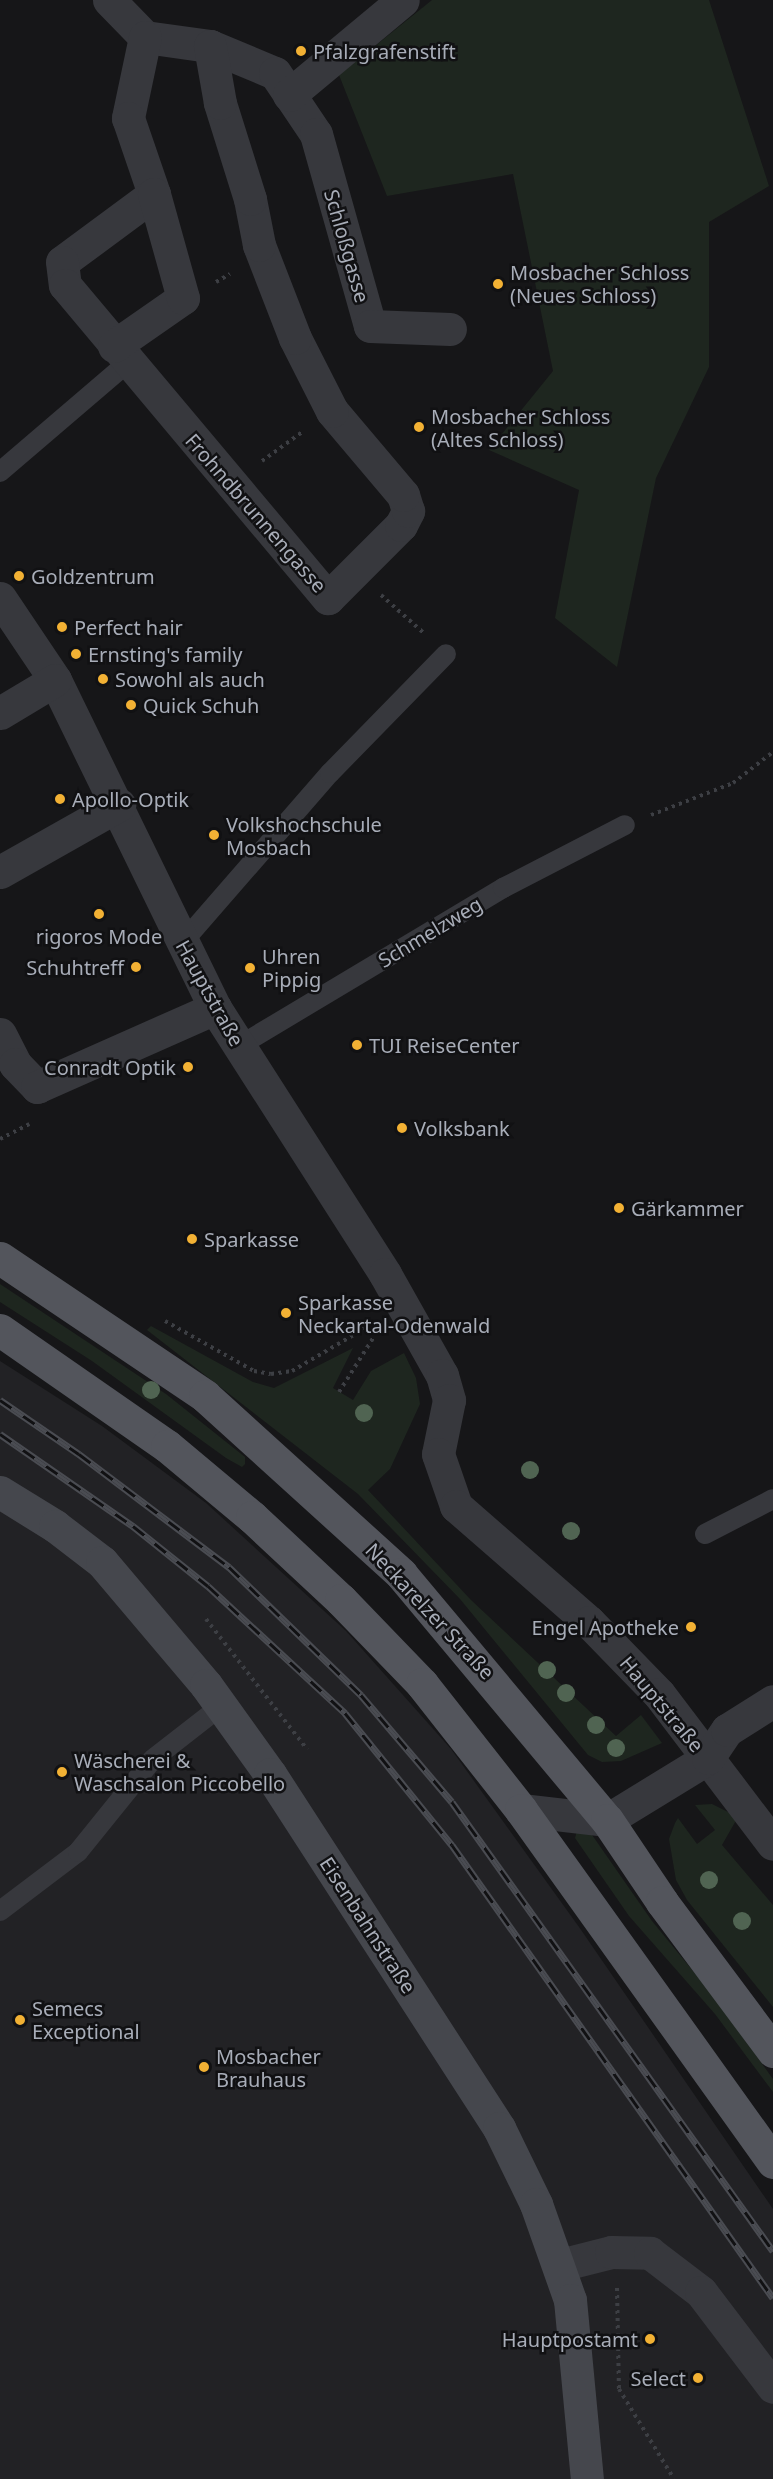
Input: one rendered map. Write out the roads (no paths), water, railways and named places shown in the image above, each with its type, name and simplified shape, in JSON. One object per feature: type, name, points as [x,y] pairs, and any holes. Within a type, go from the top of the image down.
[{"type":"main road","name":"Neckarelzer Straße","points":[[0,1258],[205,1396],[401,1574],[509,1698],[607,1820],[662,1902],[773,2051]]},
{"type":"main road","points":[[0,1330],[166,1446],[268,1532],[341,1600],[422,1684],[521,1810],[773,2162]]},
{"type":"main road","name":"Eisenbahnstraße","points":[[0,1492],[55,1526],[102,1562],[133,1595],[221,1706],[270,1774],[499,2128],[520,2167],[560,2265],[576,2333],[582,2445],[587,2479]]},
{"type":"main road","name":"Eisenbahnstraße","points":[[573,2479],[582,2445]]},
{"type":"street","points":[[109,0],[145,36],[128,118],[154,194],[183,298],[120,354]]},
{"type":"street","points":[[289,94],[403,0]]},
{"type":"street","name":"Schloßgasse","points":[[145,36],[210,46],[274,73],[316,134],[370,326],[450,329]]},
{"type":"street","name":"Frohndbrunnengasse","points":[[154,194],[62,262],[65,285],[120,354],[328,598],[401,525],[408,511],[403,495],[332,411],[295,338],[263,258],[250,199],[220,103],[210,46]]},
{"type":"street","name":"Hauptstraße","points":[[0,598],[54,680],[119,805],[182,943],[215,1008],[385,1274],[442,1375],[449,1400],[438,1454],[456,1506],[589,1622],[659,1694],[773,1844]]},
{"type":"street","points":[[0,713],[54,680]]},
{"type":"street","points":[[0,872],[119,805]]},
{"type":"street","points":[[0,1034],[15,1064],[37,1087],[215,1008]]},
{"type":"street","points":[[521,1810],[607,1820],[708,1758],[727,1730],[773,1701]]},
{"type":"street","points":[[560,2265],[611,2252],[650,2253],[681,2274],[718,2313],[773,2388]]},
{"type":"lane","points":[[0,472],[120,354]]},
{"type":"lane","points":[[182,943],[330,773],[446,654]]},
{"type":"lane","name":"Schmelzweg","points":[[239,1046],[502,888],[625,825]]},
{"type":"lane","points":[[705,1534],[773,1499]]},
{"type":"lane","points":[[0,1911],[78,1852],[153,1759],[221,1706]]},
{"type":"railway","points":[[0,1400],[79,1454],[229,1567],[361,1695],[452,1802],[773,2251]]},
{"type":"railway","points":[[0,1434],[133,1526],[208,1586],[345,1713],[452,1845],[773,2298]]},
{"type":"place","name":"Pfalzgrafenstift","points":[[301,51]]},
{"type":"place","name":"Mosbacher Schloss (Neues Schloss)","points":[[498,284]]},
{"type":"place","name":"Mosbacher Schloss (Altes Schloss)","points":[[419,427]]},
{"type":"place","name":"Goldzentrum","points":[[19,576]]},
{"type":"place","name":"Perfect hair","points":[[62,627]]},
{"type":"place","name":"Ernsting's family","points":[[76,654]]},
{"type":"place","name":"Sowohl als auch","points":[[103,679]]},
{"type":"place","name":"Quick Schuh","points":[[131,705]]},
{"type":"place","name":"Apollo-Optik","points":[[60,799]]},
{"type":"place","name":"Volkshochschule Mosbach","points":[[214,835]]},
{"type":"place","name":"rigoros Mode","points":[[99,914]]},
{"type":"place","name":"Schuhtreff","points":[[136,967]]},
{"type":"place","name":"Uhren Pippig","points":[[250,968]]},
{"type":"place","name":"TUI ReiseCenter","points":[[357,1045]]},
{"type":"place","name":"Conradt Optik","points":[[188,1067]]},
{"type":"place","name":"Volksbank","points":[[402,1128]]},
{"type":"place","name":"Gärkammer","points":[[619,1208]]},
{"type":"place","name":"Sparkasse","points":[[192,1239]]},
{"type":"place","name":"Sparkasse Neckartal-Odenwald","points":[[286,1313]]},
{"type":"place","name":"Engel Apotheke","points":[[691,1627]]},
{"type":"place","name":"Wäscherei & Waschsalon Piccobello","points":[[62,1772]]},
{"type":"place","name":"Semecs Exceptional","points":[[20,2020]]},
{"type":"place","name":"Mosbacher Brauhaus","points":[[204,2067]]},
{"type":"place","name":"Hauptpostamt","points":[[650,2339]]},
{"type":"place","name":"Select","points":[[698,2378]]}]
